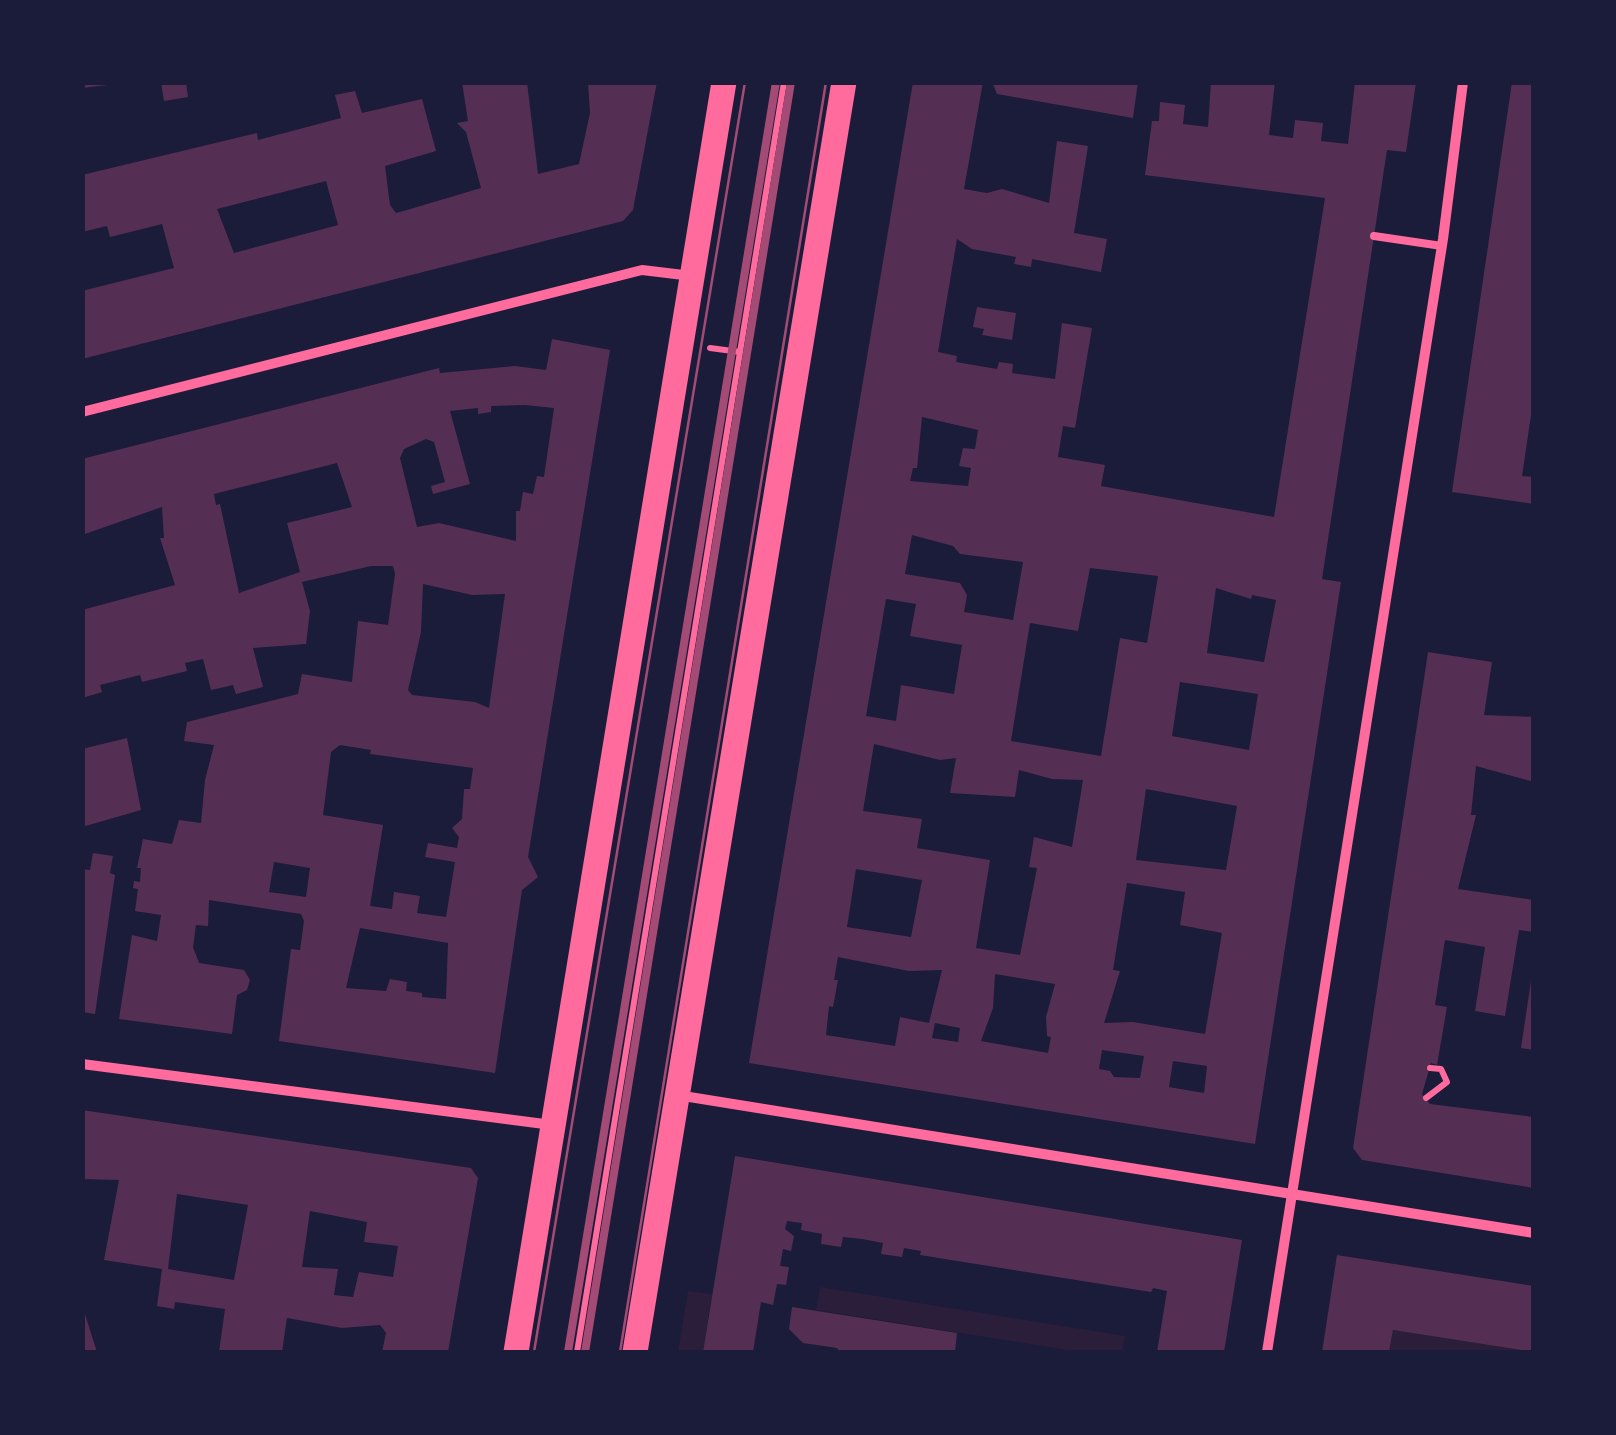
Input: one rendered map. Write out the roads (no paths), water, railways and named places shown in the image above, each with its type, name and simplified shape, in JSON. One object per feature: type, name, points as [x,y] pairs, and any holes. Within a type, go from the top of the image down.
[{"type":"main road","points":[[516,1352],[724,82]]},
{"type":"main road","points":[[634,1352],[844,82]]},
{"type":"street","points":[[1266,1352],[1442,246],[1463,82]]},
{"type":"street","points":[[82,412],[642,270],[693,276]]},
{"type":"street","points":[[82,1064],[554,1126]]},
{"type":"street","points":[[676,1095],[1534,1233]]},
{"type":"lane","points":[[1374,236],[1442,246]]},
{"type":"tram line","points":[[534,1352],[745,82]]},
{"type":"tram line","points":[[620,1352],[826,82]]},
{"type":"railway","points":[[568,1352],[776,82]]},
{"type":"railway","points":[[585,1352],[791,82]]}]
